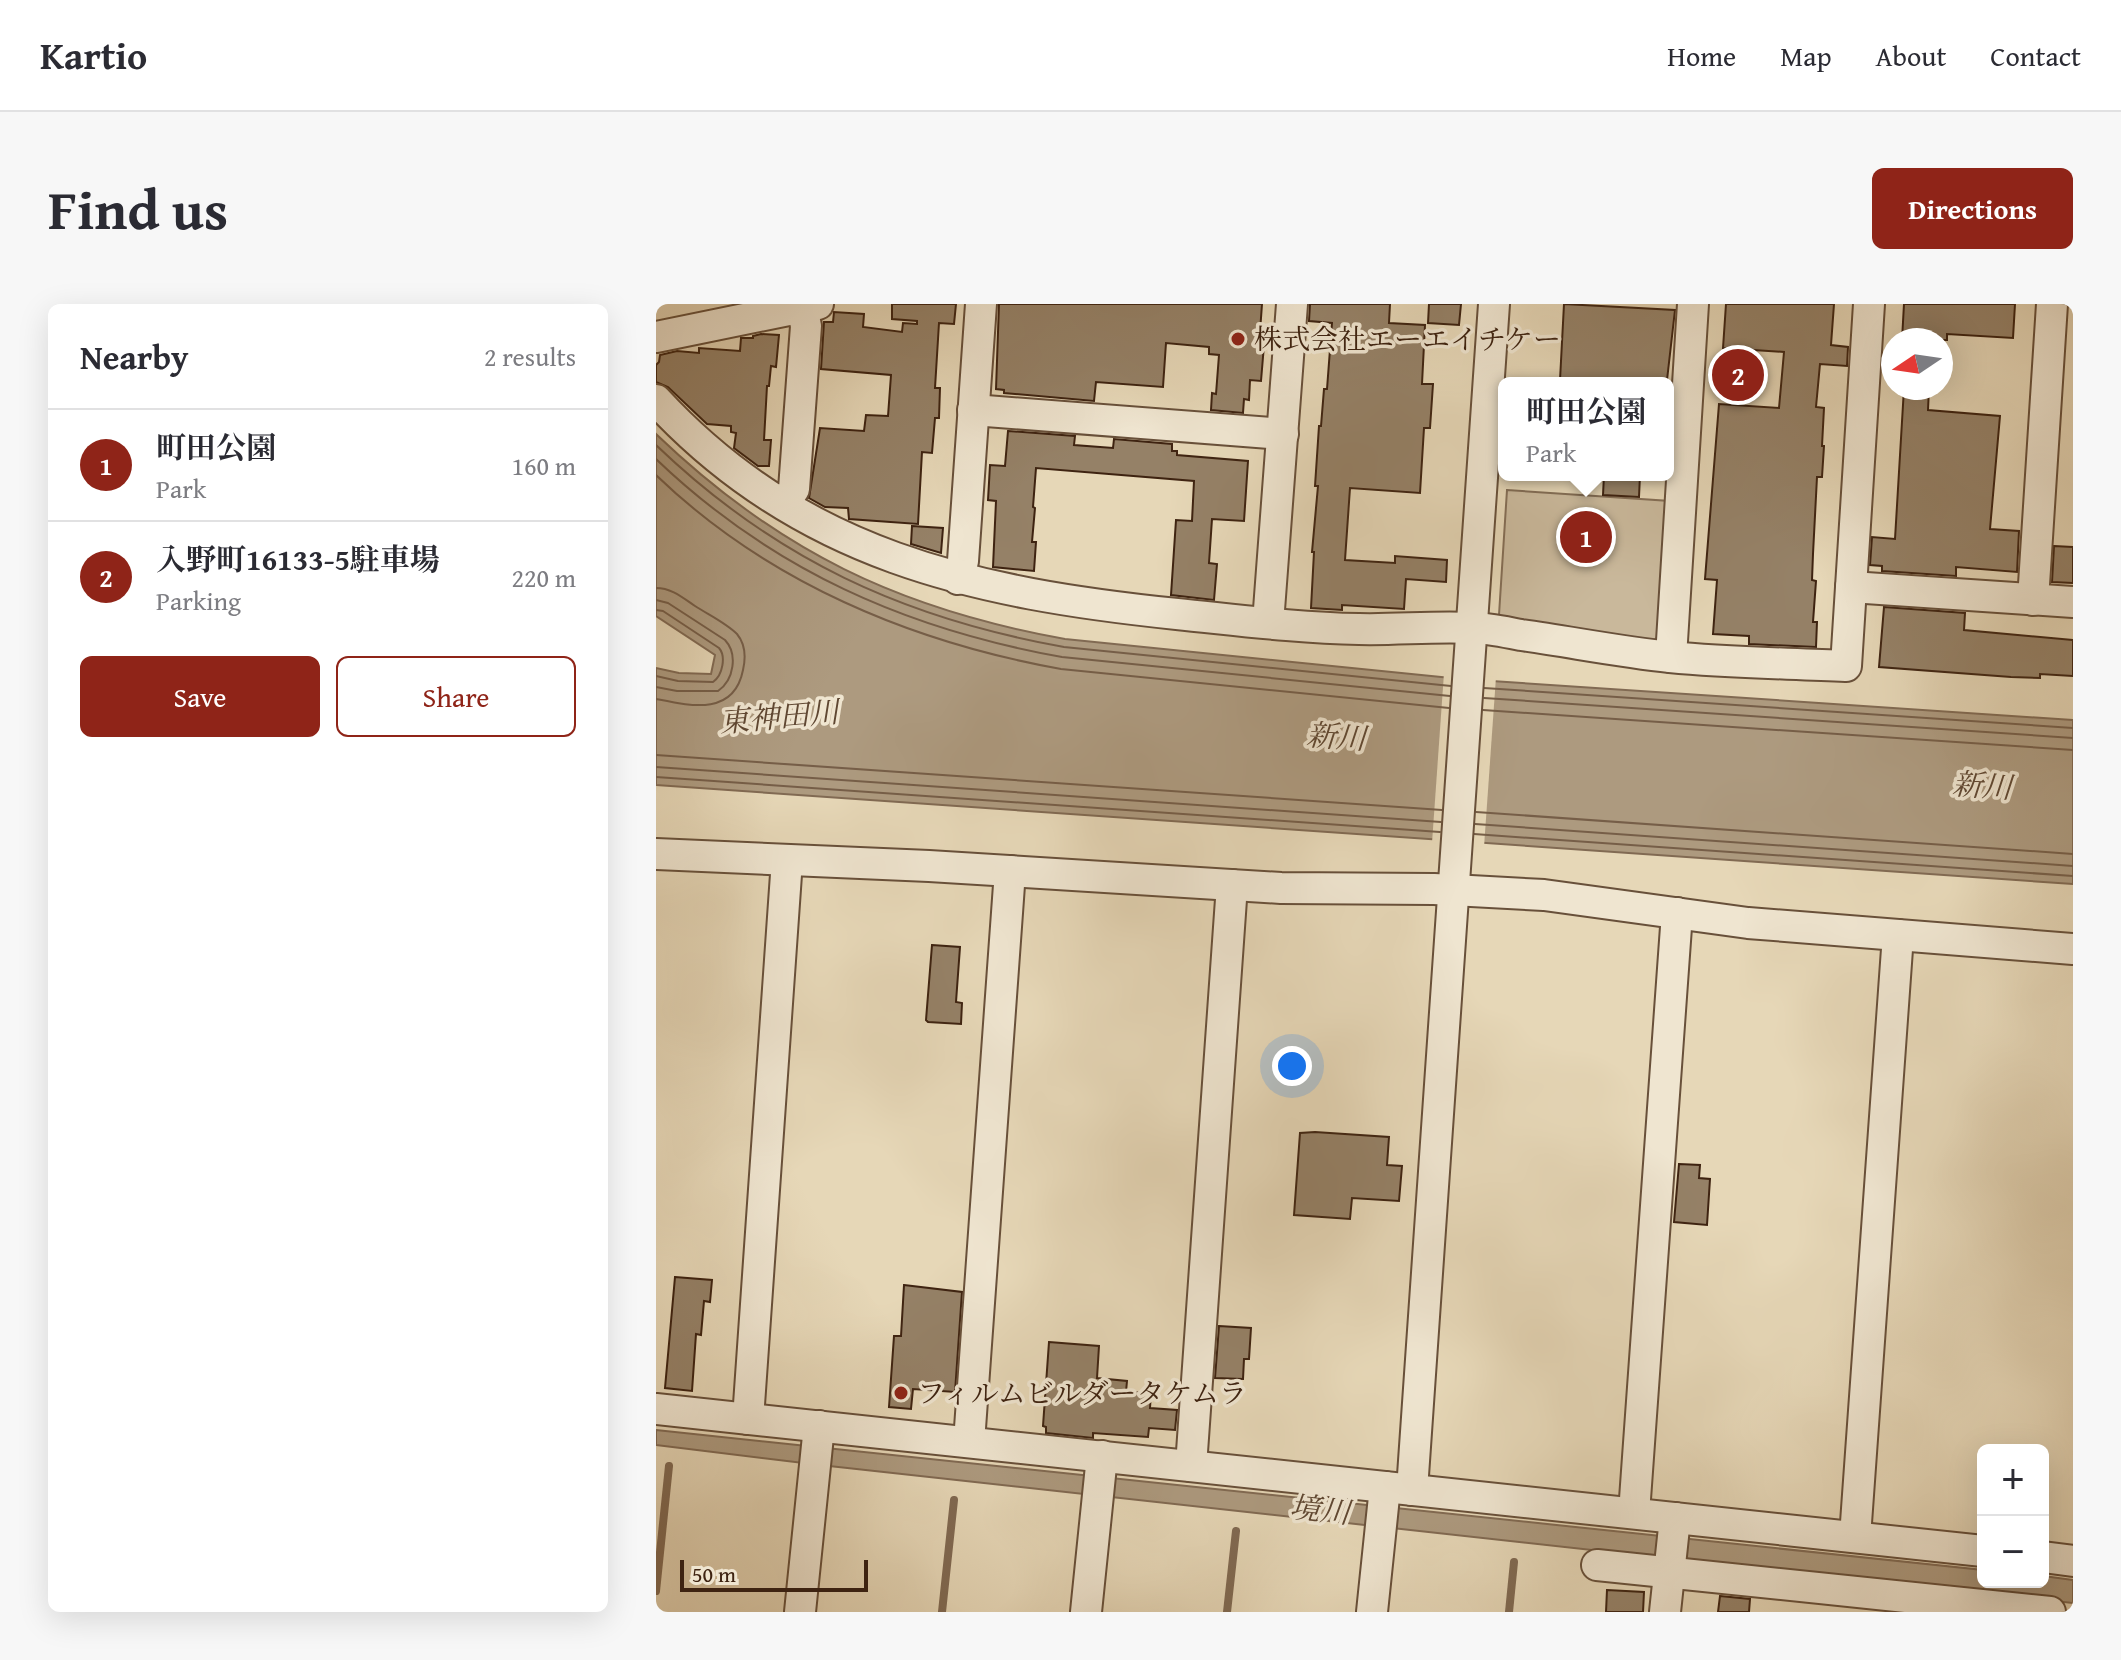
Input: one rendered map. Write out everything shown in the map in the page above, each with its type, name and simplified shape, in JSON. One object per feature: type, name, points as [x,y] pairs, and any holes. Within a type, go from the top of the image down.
[{"type":"street","points":[[958,579],[963,561],[981,304]]},
{"type":"street","points":[[1268,623],[1292,304]]},
{"type":"street","points":[[1372,1612],[1381,1532],[1394,1493],[1456,878],[1494,304]]},
{"type":"street","points":[[1671,657],[1693,304]]},
{"type":"street","points":[[656,400],[724,463],[784,504],[858,544],[926,570],[1009,591],[1268,623],[1671,657],[1846,666],[1869,304]]},
{"type":"street","points":[[2033,600],[2052,304]]},
{"type":"street","points":[[656,337],[810,306],[794,489],[784,504]]},
{"type":"street","points":[[973,410],[1283,434]]},
{"type":"street","points":[[1851,587],[2073,602]]},
{"type":"street","points":[[656,854],[1281,888],[1456,878],[1748,923],[2073,949]]},
{"type":"street","points":[[748,1419],[787,860]]},
{"type":"street","points":[[969,1442],[1010,871]]},
{"type":"street","points":[[1191,1466],[1232,885]]},
{"type":"street","points":[[1634,1513],[1677,913]]},
{"type":"street","points":[[1855,1537],[1898,935]]},
{"type":"street","points":[[656,1409],[748,1419],[818,1433],[969,1442],[1101,1464],[1191,1466],[1394,1493],[1634,1513],[1672,1547],[2050,1612]]},
{"type":"street","points":[[800,1612],[818,1433]]},
{"type":"street","points":[[1086,1612],[1101,1464]]},
{"type":"street","points":[[1597,1565],[1672,1547],[1855,1537],[1977,1550]]},
{"type":"street","points":[[1665,1612],[1672,1547]]},
{"type":"street","points":[[2049,1558],[2073,1561]]},
{"type":"shaded area","points":[[1507,490],[1670,501],[1662,634],[1649,644],[1505,623],[1499,615]]},
{"type":"water","points":[[656,434],[748,511],[844,569],[948,611],[1065,639],[1461,679],[2073,720],[2073,884],[656,785],[656,668],[679,673],[711,674],[715,655],[656,616]]},
{"type":"water","name":"境川","points":[[656,1430],[1977,1569],[1977,1588],[2049,1588],[2049,1577],[2073,1580],[2073,1603],[820,1465],[656,1445]]},
{"type":"pier","points":[[1444,673],[1496,677],[1484,847],[1432,843]]},
{"type":"building","points":[[892,304],[956,304],[954,324],[939,323],[935,388],[940,388],[939,418],[935,418],[932,453],[922,452],[918,524],[849,519],[848,508],[825,507],[809,498],[820,428],[864,431],[866,415],[888,416],[891,375],[821,369],[824,322],[833,322],[834,312],[864,314],[863,327],[902,332],[903,323],[917,324],[917,321],[892,319]]},
{"type":"building","points":[[999,304],[1262,304],[1260,332],[1265,333],[1261,381],[1250,380],[1249,400],[1244,399],[1243,413],[1211,410],[1212,393],[1216,394],[1219,355],[1209,354],[1209,347],[1166,343],[1163,387],[1096,382],[1094,401],[1004,393],[1004,390],[996,389]]},
{"type":"building","points":[[1310,304],[1390,304],[1389,323],[1425,325],[1422,384],[1433,384],[1430,428],[1424,428],[1420,493],[1350,488],[1345,560],[1395,563],[1395,556],[1447,560],[1446,582],[1406,579],[1404,609],[1342,605],[1342,610],[1311,608],[1319,426],[1324,389],[1327,389],[1332,323],[1309,321]]},
{"type":"building","points":[[1429,304],[1461,304],[1459,325],[1428,323]]},
{"type":"building","points":[[1564,304],[1675,310],[1667,377],[1560,377]]},
{"type":"building","points":[[1726,304],[1834,304],[1831,345],[1848,347],[1847,366],[1820,364],[1816,407],[1824,408],[1824,446],[1822,477],[1817,477],[1813,554],[1816,647],[1749,644],[1749,636],[1713,634],[1717,580],[1705,579],[1719,404],[1779,408],[1784,352],[1723,348]]},
{"type":"building","points":[[1904,304],[2015,304],[2013,338],[1953,334],[1953,328],[1903,328]]},
{"type":"building","points":[[761,334],[779,335],[776,367],[771,366],[767,386],[764,440],[771,440],[769,466],[758,466],[734,448],[736,433],[731,432],[731,426],[707,424],[668,387],[656,382],[656,365],[660,355],[677,351],[699,353],[699,348],[740,351],[741,338]]},
{"type":"building","points":[[1903,400],[1928,400],[1928,410],[2000,416],[1990,529],[2019,531],[2017,572],[1956,567],[1956,576],[1882,571],[1882,566],[1870,565],[1872,537],[1895,539]]},
{"type":"building","points":[[1008,431],[1075,436],[1074,445],[1113,448],[1114,439],[1172,444],[1172,451],[1177,451],[1177,455],[1248,461],[1244,521],[1212,519],[1209,563],[1217,564],[1214,600],[1171,595],[1176,520],[1192,521],[1194,481],[1036,468],[1032,542],[1036,542],[1034,571],[993,567],[996,501],[988,500],[990,465],[1005,466]]},
{"type":"building","points":[[1604,481],[1640,481],[1639,497],[1603,495]]},
{"type":"building","points":[[912,526],[943,528],[941,553],[911,544]]},
{"type":"building","points":[[2054,546],[2073,547],[2073,583],[2052,582]]},
{"type":"building","points":[[1884,607],[1965,613],[1964,630],[2073,640],[2073,676],[2040,674],[2040,678],[2011,677],[1879,667]]},
{"type":"building","points":[[932,945],[960,947],[956,1002],[962,1003],[961,1024],[926,1020]]},
{"type":"building","points":[[1300,1133],[1389,1137],[1387,1165],[1402,1166],[1399,1201],[1352,1198],[1350,1219],[1294,1215]]},
{"type":"building","points":[[1679,1164],[1700,1165],[1699,1178],[1710,1179],[1707,1225],[1674,1222]]},
{"type":"building","points":[[675,1277],[712,1280],[710,1302],[704,1301],[701,1335],[696,1334],[692,1391],[665,1388]]},
{"type":"building","points":[[904,1285],[962,1292],[955,1392],[913,1389],[911,1409],[889,1407],[894,1336],[901,1336]]},
{"type":"building","points":[[1219,1326],[1251,1328],[1249,1359],[1244,1359],[1243,1379],[1215,1378]]},
{"type":"building","points":[[1049,1342],[1099,1346],[1097,1378],[1127,1381],[1126,1392],[1151,1393],[1150,1408],[1177,1410],[1175,1430],[1149,1428],[1148,1437],[1093,1433],[1093,1438],[1046,1433],[1043,1426]]},
{"type":"building","points":[[1607,1590],[1644,1592],[1643,1612],[1606,1612]]},
{"type":"building","points":[[1720,1596],[1750,1599],[1749,1612],[1718,1612]]},
{"type":"waterway","points":[[656,1591],[669,1466]]},
{"type":"waterway","points":[[942,1612],[954,1500]]},
{"type":"waterway","points":[[1227,1612],[1236,1531]]},
{"type":"waterway","points":[[1509,1612],[1514,1562]]},
{"type":"place","name":"株式会社エーエイチケー","points":[[1238,339]]},
{"type":"place","name":"入野町16133-5駐車場","points":[[1738,375]]},
{"type":"place","name":"町田公園","points":[[1586,537]]},
{"type":"place","name":"フィルムビルダータケムラ","points":[[901,1393]]},
{"type":"water label","name":"東神田川","points":[[779,717]]},
{"type":"water label","name":"新川","points":[[1336,737]]},
{"type":"water label","name":"新川","points":[[1982,786]]}]
